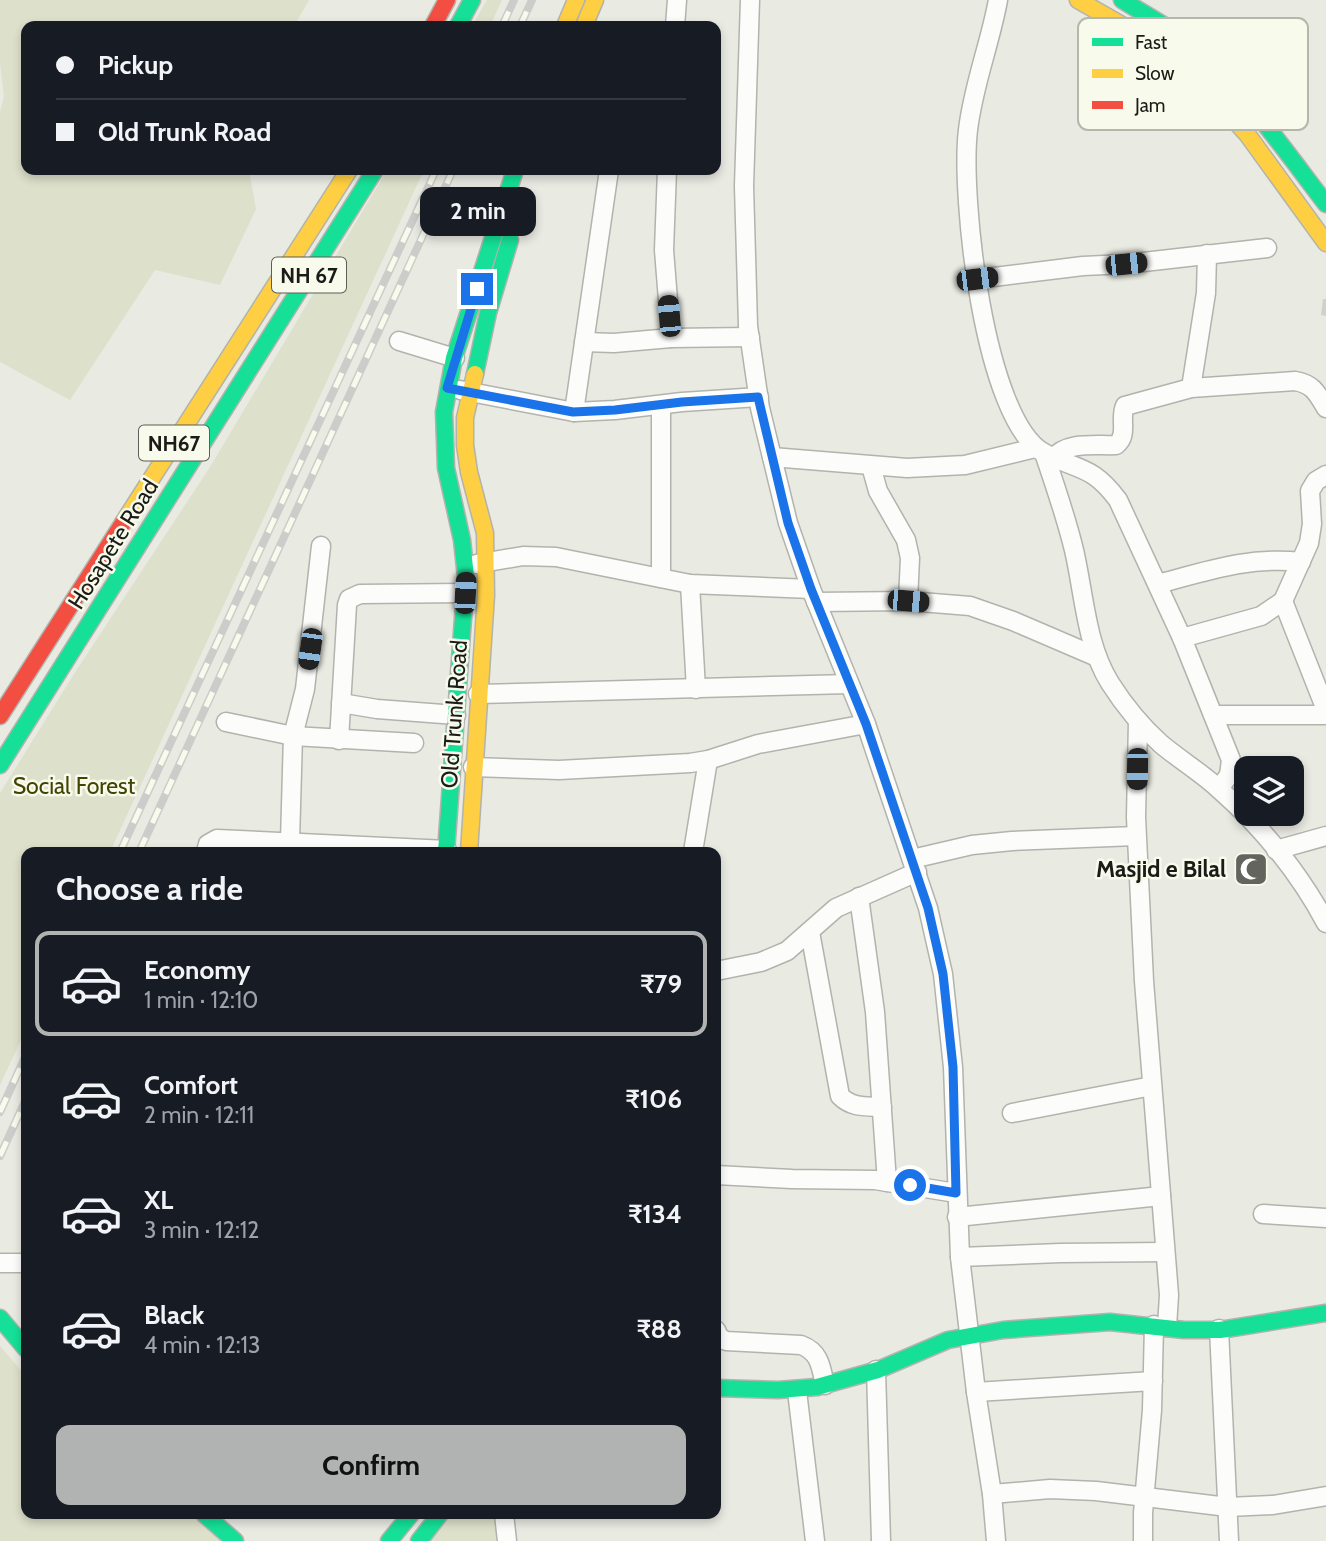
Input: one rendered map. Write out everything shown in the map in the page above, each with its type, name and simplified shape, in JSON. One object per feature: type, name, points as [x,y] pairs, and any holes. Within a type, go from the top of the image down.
[{"type":"main road","points":[[436,21],[447,0]]},
{"type":"main road","points":[[461,21],[472,0]]},
{"type":"main road","points":[[567,21],[576,0]]},
{"type":"main road","points":[[586,21],[595,0]]},
{"type":"main road","points":[[1078,0],[1110,18]]},
{"type":"main road","points":[[1122,0],[1151,18]]},
{"type":"main road","points":[[1241,130],[1326,243]]},
{"type":"main road","points":[[1253,144],[1270,131],[1321,185],[1326,204]]},
{"type":"main road","name":"Hosapete Road","points":[[0,716],[346,175]]},
{"type":"main road","name":"Hosapete Road","points":[[0,765],[372,175]]},
{"type":"main road","points":[[447,847],[466,565],[446,466],[443,428],[447,388],[512,175]]},
{"type":"main road","name":"Old Trunk Road","points":[[468,847],[487,562],[485,533],[469,472],[465,418],[488,313],[530,175]]},
{"type":"main road","points":[[721,1388],[797,1391],[825,1385],[876,1370],[969,1334],[1100,1322],[1184,1330],[1241,1328],[1326,1313]]},
{"type":"main road","points":[[0,1318],[21,1343]]},
{"type":"main road","points":[[210,1519],[235,1541]]},
{"type":"main road","points":[[388,1541],[407,1519]]},
{"type":"main road","points":[[419,1541],[436,1519]]},
{"type":"street","points":[[675,21],[677,0]]},
{"type":"street","points":[[750,0],[744,186],[750,337],[758,397],[788,523],[866,724],[928,908],[943,974],[953,1067],[960,1257],[996,1541]]},
{"type":"street","points":[[998,0],[968,131],[968,193],[977,279],[992,358],[1017,425],[1044,453],[1093,472],[1118,500],[1182,638],[1231,760],[1229,775],[1219,789]]},
{"type":"street","points":[[573,412],[608,175]]},
{"type":"street","points":[[667,175],[664,250],[671,338]]},
{"type":"street","points":[[977,279],[1266,248]]},
{"type":"street","points":[[1191,387],[1206,293],[1207,254]]},
{"type":"street","points":[[584,342],[750,337]]},
{"type":"street","points":[[399,341],[456,358]]},
{"type":"street","points":[[772,457],[907,468],[965,465],[1068,448],[1116,445],[1121,442],[1124,434],[1125,406],[1191,387],[1295,381],[1315,388],[1326,408]]},
{"type":"street","points":[[447,388],[573,412],[758,397]]},
{"type":"street","points":[[661,405],[661,578]]},
{"type":"street","points":[[1044,453],[1064,512],[1097,657],[1110,683],[1138,721],[1160,743],[1219,789],[1276,850],[1321,901],[1326,923]]},
{"type":"street","points":[[871,466],[878,491],[899,525],[910,558],[908,601]]},
{"type":"street","points":[[1182,638],[1261,616],[1283,601],[1309,543],[1312,524],[1310,491],[1316,481],[1326,475]]},
{"type":"street","points":[[290,841],[293,736],[305,689],[321,546]]},
{"type":"street","points":[[466,565],[523,556],[556,557],[690,584],[970,607],[1013,621],[1097,657]]},
{"type":"street","points":[[1158,584],[1248,562],[1280,559],[1301,562]]},
{"type":"street","points":[[690,584],[696,689]]},
{"type":"street","points":[[339,740],[347,605],[353,595],[465,593]]},
{"type":"street","points":[[1213,715],[1326,713],[1283,601]]},
{"type":"street","points":[[478,694],[849,684]]},
{"type":"street","points":[[341,703],[377,709],[456,715]]},
{"type":"street","points":[[1138,721],[1136,836],[1144,981],[1168,1295],[1153,1381],[1143,1541]]},
{"type":"street","points":[[226,722],[293,736],[414,743]]},
{"type":"street","points":[[473,767],[559,770],[708,760],[758,744],[866,724]]},
{"type":"street","points":[[694,847],[708,760]]},
{"type":"street","points":[[721,970],[761,962],[787,951],[836,908],[914,865],[972,845],[1136,836]]},
{"type":"street","points":[[1276,850],[1326,836]]},
{"type":"street","points":[[207,847],[212,841],[245,847],[290,841],[384,847]]},
{"type":"street","points":[[859,897],[876,1012],[887,1181]]},
{"type":"street","points":[[810,932],[840,1096],[854,1106],[881,1107]]},
{"type":"street","points":[[1013,1113],[1152,1086]]},
{"type":"street","points":[[721,1175],[887,1181],[956,1193]]},
{"type":"street","points":[[957,1217],[1161,1196]]},
{"type":"street","points":[[1263,1214],[1326,1218]]},
{"type":"street","points":[[960,1257],[1165,1252]]},
{"type":"street","points":[[0,1263],[21,1263]]},
{"type":"street","points":[[1219,1329],[1229,1541]]},
{"type":"street","points":[[721,1338],[726,1341],[801,1345],[812,1349],[818,1357],[825,1385]]},
{"type":"street","points":[[876,1370],[881,1541]]},
{"type":"street","points":[[976,1392],[1153,1381]]},
{"type":"street","points":[[797,1391],[815,1541]]},
{"type":"street","points":[[992,1494],[1050,1489],[1096,1490],[1228,1507],[1273,1505],[1326,1496]]},
{"type":"street","points":[[505,1519],[507,1541]]},
{"type":"green space","points":[[0,0],[309,0],[297,21],[21,21],[21,175],[250,175],[256,209],[220,285],[155,270],[70,400],[0,362],[0,112],[4,96],[0,63]]},
{"type":"green space","points":[[487,0],[502,0],[492,21],[475,21]]},
{"type":"green space","name":"Social Forest","points":[[384,175],[422,175],[112,847],[21,847],[21,1040],[0,1085],[0,793],[74,674],[210,467]]},
{"type":"green space","points":[[0,1346],[21,1370],[21,1519],[196,1519],[222,1541],[0,1541]]},
{"type":"green space","points":[[445,1519],[495,1519],[497,1541],[429,1541]]},
{"type":"building","points":[[1323,299],[1326,299],[1326,316],[1321,315]]},
{"type":"railway","points":[[504,21],[514,0]]},
{"type":"railway","points":[[522,21],[532,0]]},
{"type":"railway","points":[[122,847],[434,175]]},
{"type":"railway","points":[[141,847],[451,175]]},
{"type":"railway","points":[[0,1112],[21,1066]]},
{"type":"railway","points":[[0,1156],[21,1110]]},
{"type":"traffic: fast","points":[[461,21],[472,0]]},
{"type":"traffic: fast","points":[[1122,0],[1151,18]]},
{"type":"traffic: fast","points":[[1269,130],[1326,204]]},
{"type":"traffic: fast","points":[[0,765],[372,175]]},
{"type":"traffic: fast","points":[[446,847],[466,577],[462,540],[446,468],[444,412],[454,358],[513,175]]},
{"type":"traffic: fast","points":[[475,374],[488,313],[510,240]]},
{"type":"traffic: fast","points":[[721,1388],[778,1390],[817,1387],[878,1370],[948,1340],[1003,1330],[1110,1322],[1184,1330],[1220,1330],[1326,1313]]},
{"type":"traffic: fast","points":[[0,1318],[21,1343]]},
{"type":"traffic: fast","points":[[210,1519],[235,1541]]},
{"type":"traffic: fast","points":[[389,1541],[407,1519]]},
{"type":"traffic: fast","points":[[419,1541],[436,1519]]},
{"type":"traffic: slow","points":[[567,21],[576,0]]},
{"type":"traffic: slow","points":[[586,21],[595,0]]},
{"type":"traffic: slow","points":[[1078,0],[1110,18]]},
{"type":"traffic: slow","points":[[1243,130],[1326,243]]},
{"type":"traffic: slow","points":[[123,523],[346,175]]},
{"type":"traffic: slow","points":[[469,847],[486,595],[485,533],[465,445],[465,418],[475,374]]},
{"type":"traffic: jam","points":[[436,21],[447,0]]},
{"type":"traffic: jam","points":[[0,716],[123,523]]},
{"type":"place","name":"Masjid e Bilal","points":[[1251,869]]},
{"type":"route","points":[[477,289],[447,388],[573,412],[758,397],[788,523],[811,589],[866,724],[917,872],[943,974],[953,1067],[956,1193],[910,1185]]}]
